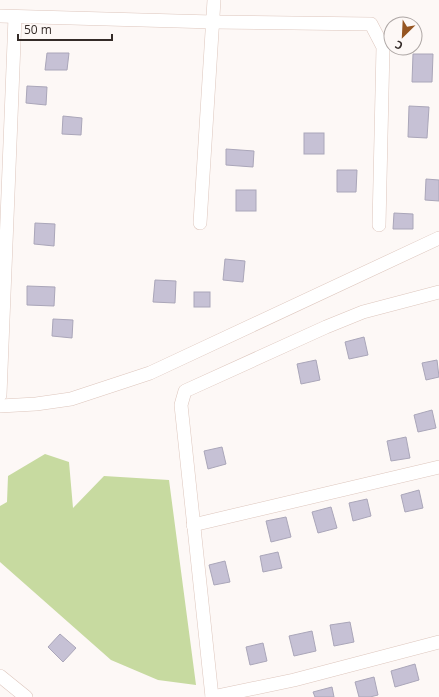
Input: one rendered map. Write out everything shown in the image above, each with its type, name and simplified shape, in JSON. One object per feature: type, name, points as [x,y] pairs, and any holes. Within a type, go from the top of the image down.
[{"type":"street","points":[[200,223],[214,0]]},
{"type":"street","points":[[0,16],[213,22],[371,24],[383,47],[379,225]]},
{"type":"street","points":[[0,395],[15,17]]},
{"type":"street","points":[[0,406],[36,404],[71,399],[150,373],[439,238]]},
{"type":"street","points":[[439,292],[363,312],[326,327],[185,391],[181,405],[212,697],[294,680],[439,642]]},
{"type":"street","points":[[193,525],[439,467]]},
{"type":"street","points":[[0,676],[26,697]]},
{"type":"green space","points":[[45,454],[69,462],[73,508],[104,476],[169,480],[196,685],[158,680],[111,660],[0,562],[0,506],[7,502],[8,476]]},
{"type":"building","points":[[47,53],[69,53],[67,70],[45,70]]},
{"type":"building","points":[[433,54],[432,82],[412,82],[413,56]]},
{"type":"building","points":[[27,86],[47,87],[46,105],[26,103]]},
{"type":"building","points":[[409,106],[429,107],[427,138],[408,137]]},
{"type":"building","points":[[63,116],[82,118],[81,135],[62,134]]},
{"type":"building","points":[[304,133],[324,133],[324,154],[304,154]]},
{"type":"building","points":[[226,149],[254,151],[253,167],[226,165]]},
{"type":"building","points":[[337,170],[357,170],[356,192],[337,192]]},
{"type":"building","points":[[426,179],[439,180],[439,201],[425,200]]},
{"type":"building","points":[[236,190],[256,190],[256,211],[236,211]]},
{"type":"building","points":[[394,213],[413,214],[413,229],[393,229]]},
{"type":"building","points":[[35,223],[55,224],[54,246],[34,244]]},
{"type":"building","points":[[225,259],[245,261],[243,282],[223,280]]},
{"type":"building","points":[[155,280],[176,281],[175,303],[153,302]]},
{"type":"building","points":[[27,286],[55,287],[54,306],[27,305]]},
{"type":"building","points":[[194,292],[210,292],[210,307],[194,307]]},
{"type":"building","points":[[53,319],[73,320],[72,338],[52,336]]},
{"type":"building","points":[[364,337],[368,355],[349,359],[345,342]]},
{"type":"building","points":[[316,360],[320,380],[301,384],[297,364]]},
{"type":"building","points":[[437,360],[439,377],[426,380],[422,363]]},
{"type":"building","points":[[432,410],[436,428],[418,432],[414,415]]},
{"type":"building","points":[[406,437],[410,458],[391,461],[387,441]]},
{"type":"building","points":[[222,447],[226,464],[208,469],[204,451]]},
{"type":"building","points":[[419,490],[423,508],[405,512],[401,495]]},
{"type":"building","points":[[367,499],[371,516],[353,521],[349,503]]},
{"type":"building","points":[[331,507],[337,528],[318,533],[312,512]]},
{"type":"building","points":[[286,517],[291,537],[271,542],[266,521]]},
{"type":"building","points":[[278,552],[282,568],[263,572],[260,556]]},
{"type":"building","points":[[225,561],[230,582],[214,585],[209,565]]},
{"type":"building","points":[[350,622],[354,642],[334,646],[330,625]]},
{"type":"building","points":[[312,631],[316,651],[294,656],[289,636]]},
{"type":"building","points":[[60,634],[76,648],[63,662],[48,647]]},
{"type":"building","points":[[263,643],[267,661],[250,665],[246,647]]},
{"type":"building","points":[[415,664],[419,680],[395,687],[391,671]]},
{"type":"building","points":[[374,677],[378,695],[359,697],[355,682]]},
{"type":"building","points":[[332,687],[334,697],[315,697],[313,692]]}]
